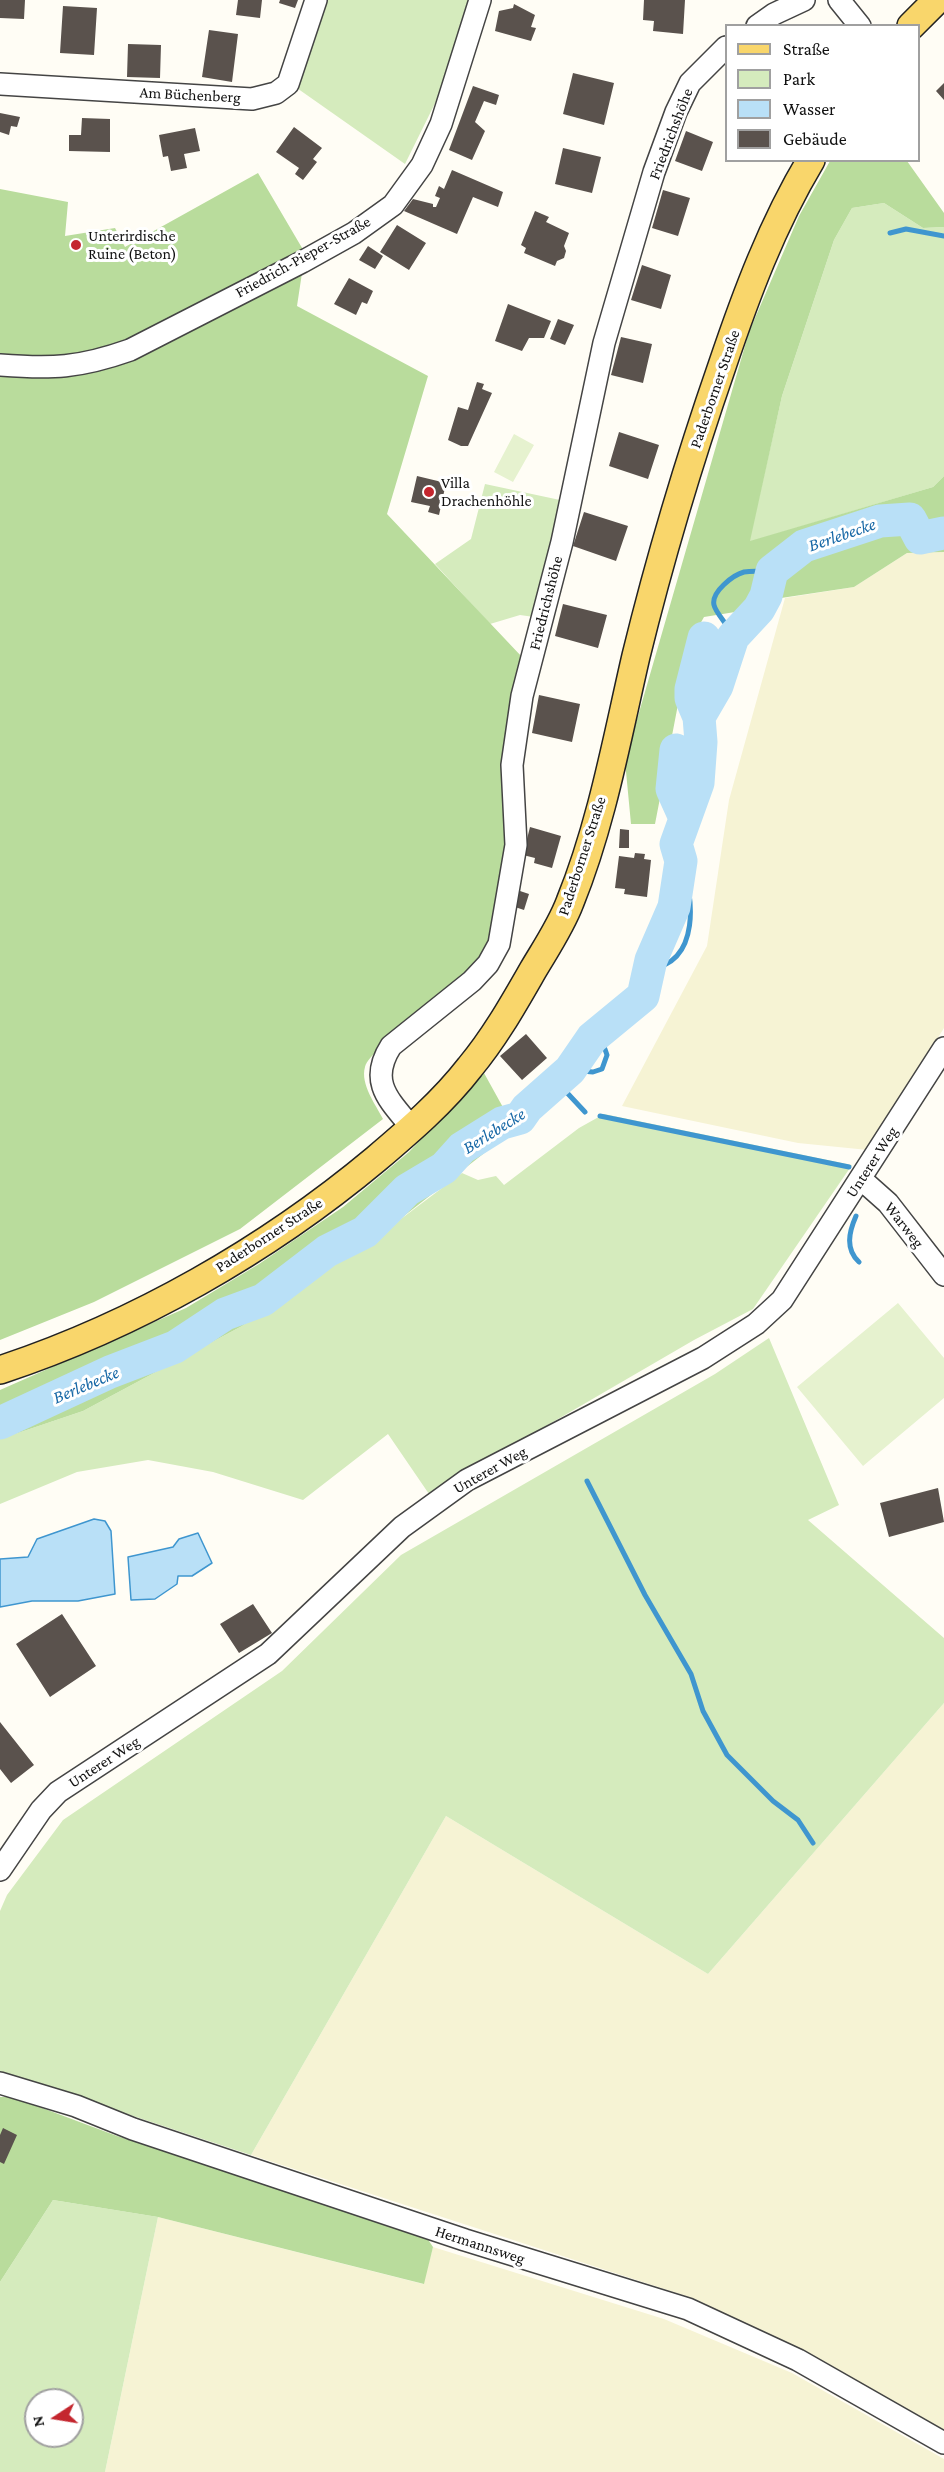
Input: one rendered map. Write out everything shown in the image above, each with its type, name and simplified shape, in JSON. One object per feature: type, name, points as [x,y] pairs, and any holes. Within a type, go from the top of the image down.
[{"type":"main road","points":[[913,24],[937,0]]},
{"type":"main road","name":"Paderborner Straße","points":[[0,1370],[50,1353],[169,1297],[222,1268],[283,1229],[349,1182],[412,1128],[470,1067],[506,1018],[570,905],[607,779],[652,591],[710,399],[749,288],[792,192],[810,162]]},
{"type":"street","name":"Am Büchenberg","points":[[0,84],[252,99],[276,93],[288,84],[316,0]]},
{"type":"street","name":"Friedrich-Pieper-Straße","points":[[0,365],[49,369],[102,360],[130,350],[354,233],[393,205],[422,165],[441,124],[480,0]]},
{"type":"street","points":[[760,24],[774,14],[804,0]]},
{"type":"street","points":[[838,0],[858,24]]},
{"type":"street","name":"Friedrichshöhe","points":[[412,1128],[382,1090],[381,1069],[384,1057],[391,1046],[472,981],[488,964],[499,944],[516,845],[512,765],[522,696],[562,542],[604,343],[654,172],[676,112],[690,82],[725,48]]},
{"type":"street","name":"Unterer Weg","points":[[0,1870],[41,1810],[58,1792],[268,1654],[402,1527],[467,1480],[703,1358],[756,1324],[782,1300],[944,1048]]},
{"type":"street","name":"Warweg","points":[[861,1179],[888,1203],[944,1275]]},
{"type":"street","name":"Hermannsweg","points":[[0,2084],[76,2106],[133,2129],[465,2240],[688,2309],[798,2360],[944,2444]]},
{"type":"shaded area","points":[[944,552],[944,1028],[868,1150],[798,1143],[622,1106],[707,946],[729,800],[785,598],[854,587],[907,553]]},
{"type":"shaded area","points":[[944,1703],[944,2433],[801,2351],[695,2299],[251,2155],[446,1816],[708,1974]]},
{"type":"shaded area","points":[[158,2217],[423,2284],[433,2247],[664,2319],[792,2373],[944,2459],[944,2472],[105,2472]]},
{"type":"green space","points":[[323,0],[472,0],[446,81],[405,164],[294,86]]},
{"type":"green space","points":[[829,162],[908,162],[944,213],[944,227],[923,228],[884,203],[852,208],[834,240],[782,396],[750,541],[933,487],[944,476],[944,552],[907,553],[854,587],[748,603],[735,612],[704,617],[690,642],[655,824],[631,824],[625,761],[749,332],[799,216]]},
{"type":"green space","points":[[258,173],[305,253],[297,306],[428,376],[387,514],[522,657],[509,864],[486,980],[400,1033],[371,1057],[365,1067],[365,1080],[383,1119],[240,1229],[94,1302],[0,1340],[0,189],[68,202],[65,236],[115,228],[125,247]]},
{"type":"green space","points":[[884,203],[923,228],[944,227],[944,476],[933,487],[749,542],[782,396],[834,240],[852,208]]},
{"type":"green space","points":[[514,434],[534,445],[513,482],[494,472]]},
{"type":"green space","points":[[485,484],[560,500],[534,617],[520,615],[490,624],[435,564],[471,539]]},
{"type":"green space","points":[[484,1073],[515,1129],[381,1234],[242,1326],[83,1411],[0,1439],[0,1390],[186,1308],[259,1264],[343,1207],[409,1152]]},
{"type":"green space","points":[[604,1114],[852,1165],[753,1309],[694,1340],[429,1494],[388,1434],[303,1500],[213,1472],[148,1460],[77,1472],[0,1504],[0,1439],[83,1411],[242,1326],[381,1234],[462,1173],[478,1180],[496,1176],[504,1185],[579,1128]]},
{"type":"green space","points":[[898,1303],[944,1358],[944,1398],[863,1466],[797,1387]]},
{"type":"green space","points":[[769,1338],[839,1505],[808,1520],[944,1638],[944,1703],[708,1974],[446,1816],[251,2155],[0,2072],[0,1911],[7,1895],[63,1820],[282,1671],[401,1555],[715,1374]]},
{"type":"green space","points":[[0,2097],[13,2097],[117,2136],[425,2235],[433,2247],[424,2284],[158,2217],[53,2200],[0,2282]]},
{"type":"green space","points":[[53,2200],[158,2217],[105,2472],[0,2472],[0,2282]]},
{"type":"water","points":[[94,1519],[105,1521],[111,1531],[115,1594],[78,1601],[32,1601],[0,1607],[0,1559],[28,1557],[37,1539]]},
{"type":"water","points":[[198,1533],[212,1563],[192,1576],[178,1576],[177,1584],[155,1599],[131,1600],[128,1557],[173,1547],[179,1539]]},
{"type":"building","points":[[0,0],[25,0],[24,19],[0,18]]},
{"type":"building","points":[[238,0],[262,0],[260,18],[236,15]]},
{"type":"building","points":[[280,0],[298,0],[295,8],[279,3]]},
{"type":"building","points":[[644,0],[685,0],[683,34],[653,31],[654,21],[643,20]]},
{"type":"building","points":[[514,4],[535,15],[531,27],[536,28],[531,41],[495,31],[499,11],[513,8]]},
{"type":"building","points":[[63,6],[97,8],[94,55],[60,53]]},
{"type":"building","points":[[209,30],[238,34],[232,82],[202,77]]},
{"type":"building","points":[[128,44],[161,45],[160,78],[127,77]]},
{"type":"building","points":[[573,73],[614,83],[604,125],[563,114]]},
{"type":"building","points":[[944,83],[944,100],[936,91]]},
{"type":"building","points":[[473,86],[499,95],[496,105],[484,101],[475,122],[485,131],[472,160],[449,150]]},
{"type":"building","points":[[0,113],[20,117],[17,127],[11,126],[9,135],[0,132]]},
{"type":"building","points":[[82,118],[110,119],[110,152],[69,151],[69,135],[81,135]]},
{"type":"building","points":[[294,127],[322,148],[313,159],[317,162],[303,180],[295,174],[299,168],[276,152]]},
{"type":"building","points":[[195,128],[200,151],[184,154],[187,168],[171,171],[168,156],[163,157],[159,135]]},
{"type":"building","points":[[686,131],[713,142],[702,171],[675,161]]},
{"type":"building","points":[[563,148],[601,157],[592,193],[555,184]]},
{"type":"building","points":[[452,170],[503,192],[498,207],[473,197],[457,234],[404,211],[413,199],[433,204],[433,207],[436,207],[440,198],[435,196],[439,186],[444,189]]},
{"type":"building","points":[[663,190],[690,198],[678,236],[652,228]]},
{"type":"building","points":[[535,211],[549,217],[546,222],[569,233],[564,246],[566,251],[564,258],[557,261],[555,266],[524,253],[526,248],[521,245]]},
{"type":"building","points":[[397,225],[426,243],[409,270],[380,252]]},
{"type":"building","points":[[368,246],[383,256],[375,269],[359,260]]},
{"type":"building","points":[[642,265],[671,275],[661,309],[631,300]]},
{"type":"building","points":[[349,278],[373,291],[367,304],[362,302],[356,315],[334,304]]},
{"type":"building","points":[[508,304],[551,321],[544,338],[529,338],[522,351],[495,341]]},
{"type":"building","points":[[558,319],[574,325],[565,345],[550,339]]},
{"type":"building","points":[[621,337],[652,344],[643,383],[611,375]]},
{"type":"building","points":[[477,382],[484,384],[482,389],[492,393],[468,446],[461,446],[448,440],[458,407],[468,410]]},
{"type":"building","points":[[619,432],[659,445],[648,479],[609,466]]},
{"type":"building","name":"Villa Drachenhöhle","points":[[417,476],[446,483],[439,515],[428,512],[430,506],[411,502]]},
{"type":"building","points":[[584,512],[628,526],[616,561],[573,546]]},
{"type":"building","points":[[563,604],[607,615],[598,648],[555,636]]},
{"type":"building","points":[[539,695],[580,704],[572,742],[532,733]]},
{"type":"building","points":[[530,827],[561,836],[552,868],[534,863],[535,858],[523,855]]},
{"type":"building","points":[[620,829],[629,830],[629,848],[619,848]]},
{"type":"building","points":[[635,853],[645,854],[644,859],[651,860],[647,897],[624,894],[625,889],[615,888],[619,856],[634,858]]},
{"type":"building","points":[[517,890],[529,894],[524,910],[512,906]]},
{"type":"building","points":[[526,1034],[547,1058],[522,1080],[500,1056]]},
{"type":"building","points":[[938,1488],[944,1522],[889,1537],[880,1503]]},
{"type":"building","points":[[253,1604],[272,1633],[239,1653],[220,1624]]},
{"type":"building","points":[[62,1614],[96,1666],[50,1697],[16,1644]]},
{"type":"building","points":[[0,1722],[34,1765],[11,1783],[0,1769]]},
{"type":"building","points":[[3,2128],[17,2135],[4,2164],[0,2162],[0,2135]]},
{"type":"waterway","points":[[890,233],[906,229],[944,236]]},
{"type":"waterway","name":"Berlebecke","points":[[0,1423],[110,1372],[175,1347],[225,1314],[263,1300],[327,1251],[365,1232],[407,1190],[444,1168],[462,1148],[502,1123],[520,1118],[527,1108],[570,1070],[592,1038],[643,996],[651,960],[674,907],[681,861],[676,844],[698,783],[701,742],[699,717],[717,686],[733,637],[759,609],[766,596],[772,571],[804,546],[880,521],[910,519],[920,538],[944,533]]},
{"type":"waterway","name":"Berlebecke","points":[[733,637],[715,608],[716,595],[729,580],[739,574],[772,571]]},
{"type":"waterway","points":[[699,717],[691,698],[691,689],[704,638]]},
{"type":"waterway","points":[[676,750],[672,789],[685,818]]},
{"type":"waterway","points":[[650,969],[667,964],[678,954],[686,941],[690,926],[689,892],[681,861]]},
{"type":"waterway","points":[[570,1070],[593,1072],[602,1069],[607,1055],[599,1032]]},
{"type":"waterway","points":[[557,1082],[585,1112]]},
{"type":"waterway","points":[[600,1116],[849,1167]]},
{"type":"waterway","points":[[856,1216],[850,1246],[859,1262]]},
{"type":"waterway","points":[[587,1481],[645,1595],[691,1674],[703,1711],[727,1755],[773,1801],[798,1820],[813,1843]]},
{"type":"place","name":"Unterirdische Ruine (Beton)","points":[[76,245]]},
{"type":"place","name":"Villa Drachenhöhle","points":[[429,492]]}]
